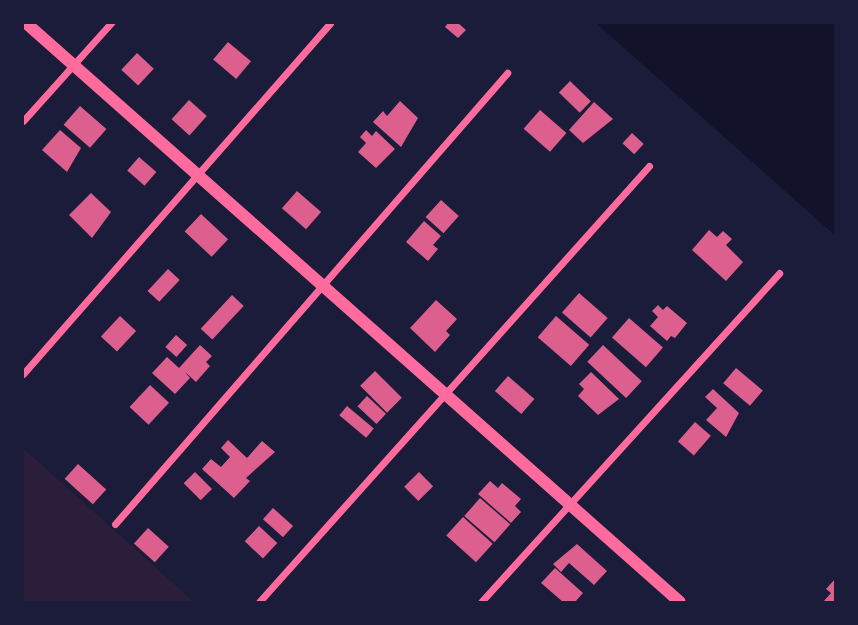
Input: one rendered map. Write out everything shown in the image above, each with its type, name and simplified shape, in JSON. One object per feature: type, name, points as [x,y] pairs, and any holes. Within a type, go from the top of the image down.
[{"type":"main road","points":[[26,23],[680,602]]},
{"type":"street","points":[[23,121],[111,23]]},
{"type":"street","points":[[23,374],[330,23]]},
{"type":"street","points":[[115,524],[507,74]]},
{"type":"street","points":[[259,602],[649,166]]},
{"type":"street","points":[[481,602],[779,273]]},
{"type":"shaded area","points":[[596,23],[835,23],[835,235],[821,223]]},
{"type":"shaded area","points":[[23,448],[194,602],[23,602]]},
{"type":"building","points":[[448,23],[458,23],[466,30],[458,38],[445,27]]},
{"type":"building","points":[[228,42],[251,61],[236,79],[213,60]]},
{"type":"building","points":[[137,53],[154,69],[138,86],[121,70]]},
{"type":"building","points":[[570,81],[591,101],[580,113],[559,93]]},
{"type":"building","points":[[189,100],[207,116],[189,135],[172,119]]},
{"type":"building","points":[[400,101],[418,118],[401,147],[373,122],[383,111],[387,116]]},
{"type":"building","points":[[594,102],[613,119],[583,143],[569,130]]},
{"type":"building","points":[[80,106],[106,129],[90,148],[64,125]]},
{"type":"building","points":[[540,110],[566,133],[550,152],[524,129]]},
{"type":"building","points":[[60,130],[81,148],[67,172],[42,150]]},
{"type":"building","points":[[366,130],[372,136],[376,131],[395,149],[376,168],[358,152],[366,143],[360,137]]},
{"type":"building","points":[[632,133],[644,144],[634,154],[622,143]]},
{"type":"building","points":[[139,157],[156,172],[145,186],[127,171]]},
{"type":"building","points":[[297,191],[321,212],[306,229],[282,208]]},
{"type":"building","points":[[91,193],[111,212],[92,238],[69,215]]},
{"type":"building","points":[[441,200],[459,216],[443,233],[426,217]]},
{"type":"building","points":[[201,214],[228,239],[212,257],[185,232]]},
{"type":"building","points":[[424,221],[441,236],[433,245],[438,249],[428,261],[406,242]]},
{"type":"building","points":[[709,230],[717,237],[723,231],[732,239],[726,245],[743,262],[726,281],[692,250]]},
{"type":"building","points":[[168,269],[180,280],[159,302],[148,291]]},
{"type":"building","points":[[579,293],[608,318],[591,338],[562,313]]},
{"type":"building","points":[[232,295],[244,306],[212,340],[201,329]]},
{"type":"building","points":[[436,300],[457,319],[446,331],[450,335],[435,352],[410,328]]},
{"type":"building","points":[[658,305],[663,310],[667,306],[687,323],[675,338],[671,336],[667,341],[650,326],[658,317],[652,311]]},
{"type":"building","points":[[120,316],[136,331],[117,351],[101,336]]},
{"type":"building","points":[[556,316],[589,345],[571,366],[538,337]]},
{"type":"building","points":[[629,318],[663,348],[646,367],[612,338]]},
{"type":"building","points":[[176,335],[187,345],[176,357],[165,347]]},
{"type":"building","points":[[200,345],[212,356],[206,362],[210,366],[196,382],[185,372],[190,378],[175,394],[152,373],[167,357],[179,368]]},
{"type":"building","points":[[603,345],[642,381],[626,398],[587,362]]},
{"type":"building","points":[[736,368],[763,390],[750,406],[723,383]]},
{"type":"building","points":[[375,371],[402,398],[387,413],[360,386]]},
{"type":"building","points":[[591,372],[619,399],[598,415],[578,396],[584,389],[579,384]]},
{"type":"building","points":[[508,376],[534,399],[521,414],[495,391]]},
{"type":"building","points":[[150,385],[169,403],[149,425],[130,407]]},
{"type":"building","points":[[713,389],[739,413],[726,437],[706,420],[717,408],[705,397]]},
{"type":"building","points":[[367,396],[386,414],[376,424],[357,406]]},
{"type":"building","points":[[347,406],[374,428],[366,438],[339,415]]},
{"type":"building","points":[[695,422],[711,436],[694,455],[678,442]]},
{"type":"building","points":[[228,440],[247,458],[262,441],[275,452],[246,478],[250,481],[234,498],[202,469],[211,459],[221,467],[230,457],[221,448]]},
{"type":"building","points":[[78,464],[106,489],[93,504],[65,479]]},
{"type":"building","points":[[195,472],[212,489],[201,500],[184,483]]},
{"type":"building","points":[[419,472],[433,486],[418,501],[404,487]]},
{"type":"building","points":[[490,481],[498,488],[502,483],[521,499],[515,506],[521,512],[511,523],[478,494]]},
{"type":"building","points":[[480,498],[510,524],[494,542],[464,516]]},
{"type":"building","points":[[273,508],[293,526],[283,537],[263,519]]},
{"type":"building","points":[[463,517],[493,544],[476,562],[446,536]]},
{"type":"building","points":[[259,526],[277,543],[263,558],[245,541]]},
{"type":"building","points":[[148,528],[169,547],[155,562],[134,544]]},
{"type":"building","points":[[577,544],[607,571],[594,585],[569,563],[561,572],[553,564]]},
{"type":"building","points":[[555,568],[583,593],[575,602],[563,602],[541,583]]},
{"type":"building","points":[[835,579],[835,602],[823,602],[831,593],[826,589]]}]
